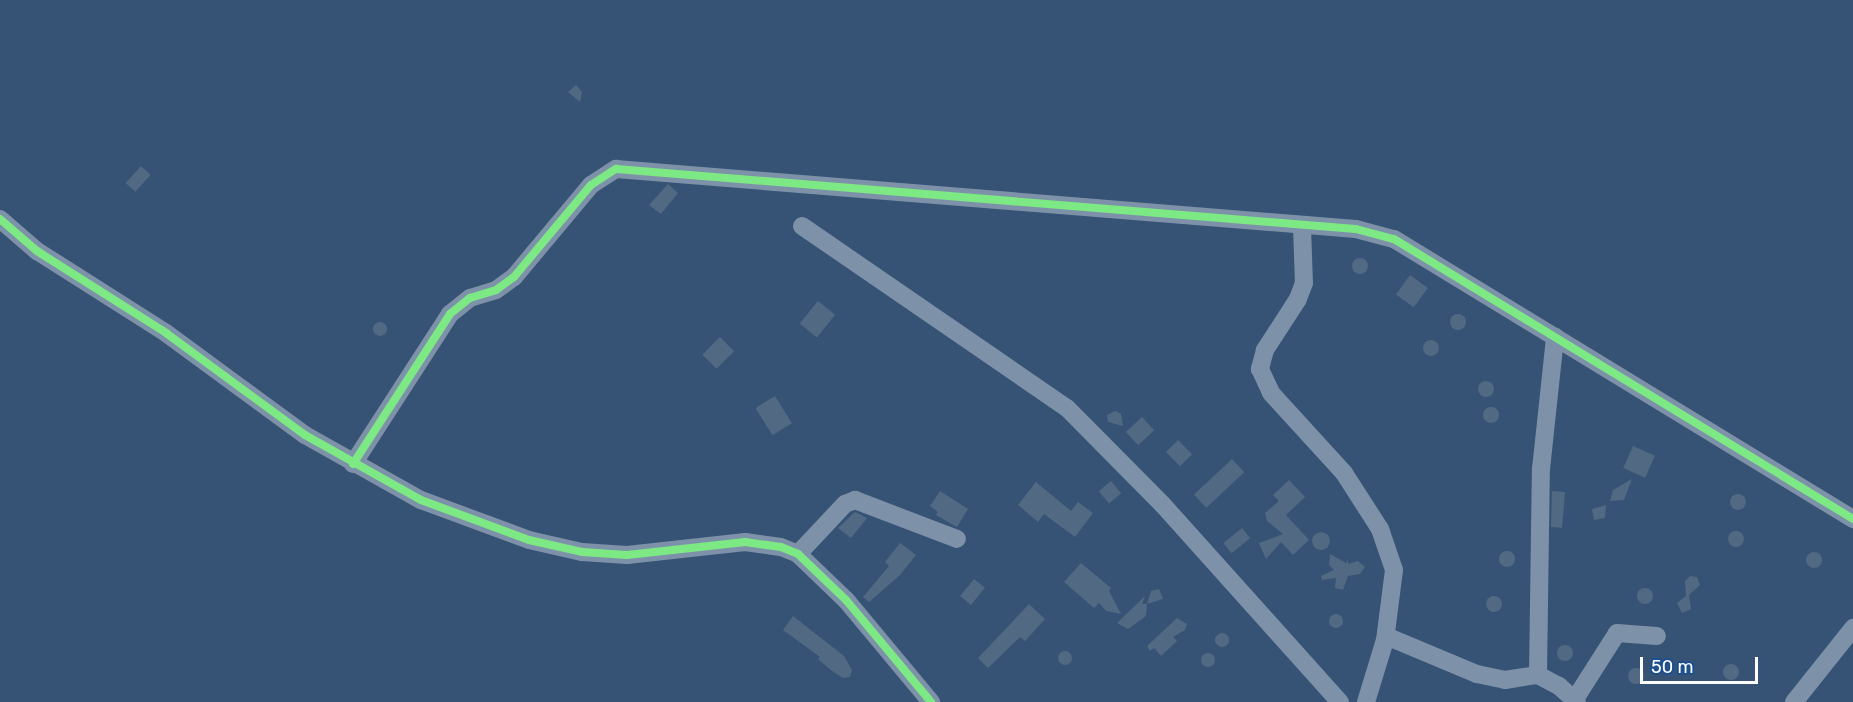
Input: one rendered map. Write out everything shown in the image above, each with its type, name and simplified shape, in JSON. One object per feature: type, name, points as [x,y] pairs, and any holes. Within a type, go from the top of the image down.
[{"type":"street","points":[[353,464],[450,314],[470,298],[496,290],[514,277],[591,185],[616,169],[1302,227],[1356,229],[1394,239],[1853,519]]},
{"type":"street","points":[[0,219],[37,251],[158,327],[288,423],[353,464],[421,500],[557,548],[627,555],[745,542],[781,547],[798,554],[838,591],[931,702]]},
{"type":"street","points":[[802,226],[1067,408],[1163,505],[1340,702]]},
{"type":"street","points":[[1302,227],[1304,283],[1298,299],[1265,350],[1260,369],[1271,393],[1344,473],[1380,529],[1394,570],[1386,636],[1366,702]]},
{"type":"street","points":[[1538,675],[1541,469],[1555,337]]},
{"type":"street","points":[[798,554],[845,504],[855,500],[957,540]]},
{"type":"street","points":[[1794,702],[1853,628]]},
{"type":"street","points":[[1386,636],[1476,674],[1505,680],[1538,675],[1576,701],[1617,633],[1658,636]]},
{"type":"building","points":[[576,85],[582,92],[580,102],[568,92]]},
{"type":"building","points":[[141,166],[151,175],[135,192],[126,183]]},
{"type":"building","points":[[668,184],[678,193],[661,214],[649,205]]},
{"type":"building","points":[[1360,258],[1366,260],[1368,266],[1366,272],[1360,274],[1354,272],[1352,266],[1354,260]]},
{"type":"building","points":[[1410,275],[1428,288],[1414,307],[1396,294]]},
{"type":"building","points":[[818,301],[835,315],[817,337],[800,324]]},
{"type":"building","points":[[1458,314],[1464,316],[1466,322],[1464,328],[1458,330],[1452,328],[1450,322],[1452,316]]},
{"type":"building","points":[[380,322],[385,324],[387,329],[385,334],[380,336],[375,334],[373,329],[375,324]]},
{"type":"building","points":[[720,337],[734,351],[716,369],[702,355]]},
{"type":"building","points":[[1431,340],[1437,342],[1439,348],[1437,354],[1431,356],[1425,354],[1423,348],[1425,342]]},
{"type":"building","points":[[1483,381],[1489,381],[1494,389],[1492,395],[1483,397],[1478,392],[1478,386]]},
{"type":"building","points":[[775,396],[792,423],[772,435],[755,408]]},
{"type":"building","points":[[1488,407],[1494,407],[1499,415],[1497,421],[1488,423],[1483,418],[1483,412]]},
{"type":"building","points":[[1115,411],[1121,414],[1123,426],[1108,422],[1107,415]]},
{"type":"building","points":[[1142,417],[1154,430],[1138,445],[1126,432]]},
{"type":"building","points":[[1178,440],[1192,454],[1180,466],[1166,452]]},
{"type":"building","points":[[1633,446],[1655,456],[1645,478],[1623,468]]},
{"type":"building","points":[[1232,459],[1244,472],[1206,508],[1194,494]]},
{"type":"building","points":[[1632,479],[1624,500],[1610,501],[1613,490]]},
{"type":"building","points":[[1289,480],[1305,497],[1286,515],[1309,540],[1293,555],[1281,542],[1266,559],[1259,543],[1283,534],[1267,521],[1265,513],[1279,501],[1273,495]]},
{"type":"building","points":[[1111,481],[1121,493],[1109,504],[1099,491]]},
{"type":"building","points":[[1036,482],[1071,511],[1078,502],[1093,513],[1075,537],[1044,514],[1038,522],[1018,505]]},
{"type":"building","points":[[940,491],[968,509],[957,527],[936,515],[938,512],[930,506]]},
{"type":"building","points":[[1552,491],[1565,492],[1562,528],[1551,527]]},
{"type":"building","points":[[1738,494],[1744,496],[1746,502],[1744,508],[1738,510],[1732,508],[1730,502],[1732,496]]},
{"type":"building","points":[[1606,505],[1605,518],[1594,520],[1592,509]]},
{"type":"building","points":[[855,512],[867,518],[851,538],[838,528]]},
{"type":"building","points":[[1242,528],[1250,538],[1232,553],[1223,543]]},
{"type":"building","points":[[1736,531],[1742,533],[1744,539],[1742,545],[1736,547],[1730,545],[1728,539],[1730,533]]},
{"type":"building","points":[[1321,532],[1327,535],[1330,541],[1327,547],[1321,550],[1315,547],[1312,541],[1315,535]]},
{"type":"building","points":[[900,543],[916,555],[900,575],[869,602],[863,597],[889,566],[885,562]]},
{"type":"building","points":[[1507,551],[1513,553],[1515,559],[1513,565],[1507,567],[1501,565],[1499,559],[1501,553]]},
{"type":"building","points":[[1814,552],[1820,554],[1822,560],[1820,566],[1814,568],[1808,566],[1806,560],[1808,554]]},
{"type":"building","points":[[1330,554],[1346,563],[1348,559],[1348,564],[1358,561],[1365,567],[1360,574],[1348,576],[1343,590],[1335,588],[1336,578],[1322,580],[1321,576],[1334,570],[1329,565]]},
{"type":"building","points":[[1081,563],[1111,588],[1109,591],[1121,614],[1106,611],[1099,603],[1094,608],[1064,582]]},
{"type":"building","points":[[1690,576],[1697,577],[1700,585],[1689,595],[1691,609],[1682,613],[1677,603],[1686,596],[1685,581]]},
{"type":"building","points":[[974,579],[985,588],[971,605],[960,596]]},
{"type":"building","points":[[1645,588],[1651,590],[1653,596],[1651,602],[1645,604],[1639,602],[1637,596],[1639,590]]},
{"type":"building","points":[[1159,589],[1163,599],[1147,604],[1151,591]]},
{"type":"building","points":[[1145,596],[1142,604],[1147,604],[1146,616],[1128,629],[1117,623]]},
{"type":"building","points":[[1494,596],[1500,598],[1502,604],[1500,610],[1494,612],[1488,610],[1486,604],[1488,598]]},
{"type":"building","points":[[1029,604],[1045,619],[1025,641],[1020,637],[988,668],[978,658]]},
{"type":"building","points":[[1333,614],[1339,614],[1343,621],[1339,628],[1333,628],[1329,624],[1329,618]]},
{"type":"building","points":[[793,616],[844,656],[852,670],[850,677],[843,678],[832,671],[818,659],[820,657],[783,630]]},
{"type":"building","points":[[1177,618],[1187,624],[1185,630],[1173,637],[1177,641],[1161,656],[1154,648],[1150,651],[1147,646]]},
{"type":"building","points":[[1219,633],[1225,633],[1229,640],[1225,647],[1219,647],[1215,643],[1215,637]]},
{"type":"building","points":[[1565,645],[1571,647],[1573,653],[1571,659],[1565,661],[1559,659],[1557,653],[1559,647]]},
{"type":"building","points":[[1062,651],[1068,651],[1072,658],[1068,665],[1062,665],[1058,661],[1058,655]]},
{"type":"building","points":[[1205,653],[1211,653],[1215,660],[1211,667],[1205,667],[1201,663],[1201,657]]},
{"type":"building","points":[[1731,664],[1737,666],[1739,672],[1737,678],[1731,680],[1725,678],[1723,672],[1725,666]]},
{"type":"building","points":[[1636,668],[1642,670],[1644,676],[1642,682],[1636,684],[1630,682],[1628,676],[1630,670]]},
{"type":"cycle path","points":[[353,464],[450,314],[470,298],[496,290],[514,277],[591,185],[616,169],[1356,229],[1394,239],[1853,519]]},
{"type":"cycle path","points":[[0,219],[37,251],[166,333],[305,435],[421,500],[529,540],[582,552],[627,555],[745,542],[781,547],[798,554],[846,600],[931,702]]}]
